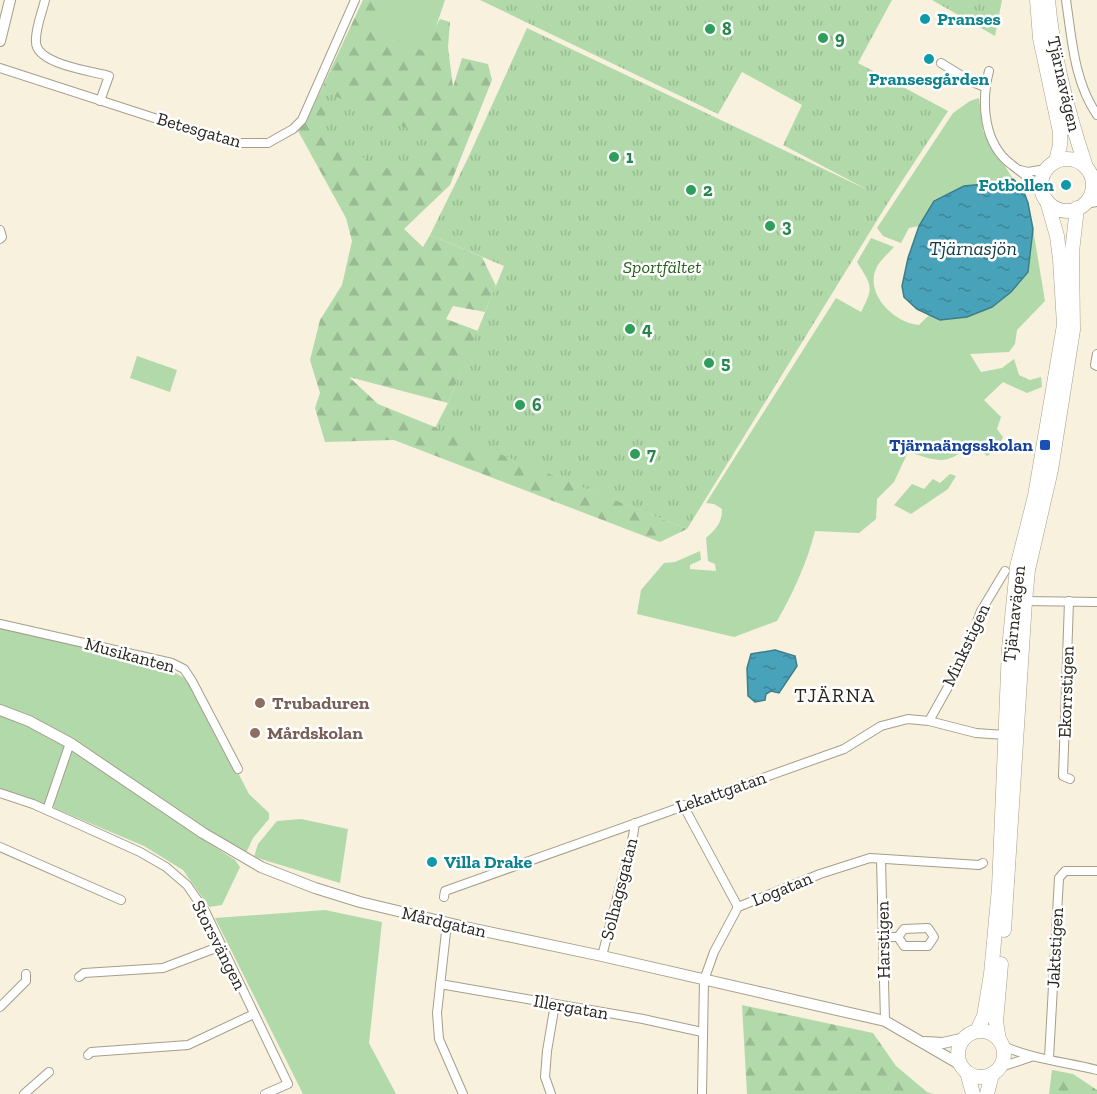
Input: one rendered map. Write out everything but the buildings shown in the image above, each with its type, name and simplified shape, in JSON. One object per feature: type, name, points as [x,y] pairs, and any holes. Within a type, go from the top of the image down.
[{"type":"highway","name":"Tjärnavägen","points":[[1037,0],[1040,38],[1060,132],[1060,145],[1051,165]]},
{"type":"highway","name":"Tjärnavägen","points":[[1048,0],[1057,62],[1074,133],[1086,167]]},
{"type":"highway","points":[[1072,159],[1086,167],[1095,187],[1086,204],[1064,210],[1052,206],[1044,194],[1042,178],[1051,165],[1072,159]]},
{"type":"highway","name":"Tjärnavägen","points":[[971,1035],[984,1016],[991,974],[999,888],[1009,648],[1017,567],[1035,496],[1064,324],[1057,236],[1044,194]]},
{"type":"highway","name":"Tjärnavägen","points":[[1001,1043],[996,1022],[1008,892],[1028,570],[1051,470],[1073,330],[1072,252],[1086,204]]},
{"type":"highway","points":[[974,1094],[959,1048],[971,1035],[987,1032],[1001,1043],[1004,1057],[987,1094]]},
{"type":"highway","points":[[964,1068],[979,1077],[997,1071]]},
{"type":"street","points":[[0,41],[10,0]]},
{"type":"street","points":[[45,0],[36,40],[37,47],[41,54],[58,63],[109,76],[100,101]]},
{"type":"street","name":"Betesgatan","points":[[0,68],[240,143],[268,143],[293,129],[302,120],[355,0]]},
{"type":"street","points":[[1066,0],[1078,75],[1085,95],[1097,115]]},
{"type":"street","points":[[941,63],[970,81],[985,87]]},
{"type":"street","points":[[989,71],[984,97],[987,127],[998,149],[1011,165],[1020,170],[1028,172],[1051,165]]},
{"type":"street","points":[[1020,170],[1044,194]]},
{"type":"street","points":[[0,230],[2,237],[0,239]]},
{"type":"street","points":[[1097,354],[1097,366]]},
{"type":"street","name":"Minkstigen","points":[[929,721],[962,662],[981,611],[1005,571]]},
{"type":"street","name":"Ekorrstigen","points":[[1069,601],[1063,776],[1070,779]]},
{"type":"street","points":[[1025,602],[1097,602]]},
{"type":"street","name":"Musikanten","points":[[0,624],[139,654],[172,663],[184,669],[238,769]]},
{"type":"street","name":"Mårdgatan","points":[[0,710],[29,721],[70,743],[203,833],[261,867],[315,888],[360,902],[447,923],[885,1021],[925,1042],[964,1068]]},
{"type":"street","name":"Lekattgatan","points":[[444,897],[445,891],[844,749],[881,726],[908,719],[929,721],[976,733],[1005,735]]},
{"type":"street","points":[[47,810],[70,743]]},
{"type":"street","name":"Storsvängen","points":[[0,793],[47,810],[140,852],[166,867],[187,885],[205,911],[288,1084],[265,1094]]},
{"type":"street","points":[[683,805],[738,907]]},
{"type":"street","name":"Solhagsgatan","points":[[602,956],[635,823]]},
{"type":"street","points":[[0,847],[103,896],[121,900]]},
{"type":"street","name":"Logatan","points":[[702,1094],[704,980],[714,952],[738,907],[820,874],[870,858],[979,865],[983,863]]},
{"type":"street","name":"Harstigen","points":[[881,859],[885,1021]]},
{"type":"street","name":"Jaktstigen","points":[[1049,1058],[1059,878],[1065,871],[1097,871]]},
{"type":"street","points":[[447,923],[437,1013],[440,1039],[463,1094]]},
{"type":"street","points":[[883,937],[898,938]]},
{"type":"street","points":[[80,976],[84,972],[163,968],[221,946]]},
{"type":"street","points":[[0,1007],[26,981],[26,974]]},
{"type":"street","name":"Illergatan","points":[[440,984],[702,1032]]},
{"type":"street","points":[[551,1094],[545,1077],[555,1004]]},
{"type":"street","points":[[88,1055],[91,1052],[188,1045],[254,1014]]},
{"type":"street","points":[[925,1042],[943,1042],[971,1035]]},
{"type":"street","points":[[1001,1043],[1030,1057],[1049,1058],[1097,1070]]},
{"type":"street","points":[[997,1071],[1030,1057]]},
{"type":"street","points":[[24,1094],[49,1072]]},
{"type":"green space","points":[[363,0],[381,0],[374,29],[423,51],[440,19],[450,22],[448,47],[453,87],[462,58],[488,64],[492,80],[450,185],[404,229],[423,247],[430,235],[482,257],[496,286],[485,312],[453,306],[446,319],[478,331],[448,403],[349,377],[378,404],[687,529],[660,542],[394,440],[325,442],[315,408],[320,393],[310,360],[320,320],[342,285],[352,241],[346,218],[297,129],[307,120]]},
{"type":"green space","points":[[366,0],[445,0],[426,56],[357,25]]},
{"type":"green space","name":"Sportfältet","points":[[480,0],[892,0],[858,63],[948,111],[889,201],[687,529],[435,428],[448,403],[504,266],[430,235],[527,28],[868,190],[783,145],[802,105],[742,72],[718,114]]},
{"type":"green space","points":[[932,0],[1002,0],[995,36]]},
{"type":"green space","points":[[326,92],[429,138],[409,178],[324,140]]},
{"type":"green space","points":[[979,98],[983,131],[1013,179],[964,186],[934,200],[919,226],[909,228],[901,243],[883,236],[877,228],[953,113],[970,101]]},
{"type":"green space","points":[[1033,229],[1045,301],[1017,330],[1015,344],[1009,352],[970,354],[981,372],[1002,368],[1014,359],[1019,375],[1030,380],[1041,377],[1042,387],[1027,393],[1003,382],[984,400],[1001,417],[997,429],[1003,437],[997,450],[987,456],[972,444],[955,456],[942,460],[908,452],[894,482],[877,499],[876,519],[859,533],[815,531],[799,578],[777,621],[734,637],[637,614],[641,590],[664,563],[675,562],[700,551],[701,560],[690,565],[690,569],[716,571],[715,564],[708,561],[706,538],[718,525],[722,509],[714,504],[706,503],[836,298],[861,312],[870,287],[857,262],[871,238],[894,247],[876,269],[874,279],[878,298],[884,306],[901,319],[919,325],[929,315],[940,320],[967,317],[992,307],[1028,272]]},
{"type":"green space","points":[[137,356],[177,370],[170,392],[130,378]]},
{"type":"green space","points":[[950,474],[956,476],[948,489],[911,514],[894,505],[912,484],[924,489],[933,479],[940,483]]},
{"type":"green space","points":[[0,629],[162,665],[191,682],[249,794],[269,813],[269,819],[253,838],[246,853],[0,706]]},
{"type":"green space","points":[[0,713],[64,743],[65,750],[47,802],[42,805],[0,790]]},
{"type":"green space","points":[[76,750],[235,860],[240,867],[222,905],[209,907],[183,870],[144,846],[54,808],[53,801],[70,751]]},
{"type":"green space","points":[[301,819],[348,829],[340,883],[254,857],[258,844],[277,821]]},
{"type":"green space","points":[[325,910],[382,922],[369,1043],[396,1094],[303,1094],[215,918]]},
{"type":"green space","points":[[742,1005],[873,1033],[896,1066],[927,1092],[933,1094],[747,1094]]},
{"type":"green space","points":[[1052,1070],[1073,1074],[1097,1090],[1097,1094],[1049,1094]]},
{"type":"water","name":"Tjärnasjön","points":[[1013,179],[1022,187],[1033,229],[1028,272],[1011,292],[992,307],[967,317],[940,320],[917,309],[904,297],[902,286],[908,258],[919,226],[934,201],[964,186],[1005,182]]},
{"type":"water","points":[[775,650],[795,656],[797,666],[779,693],[771,691],[766,694],[765,700],[755,702],[748,696],[747,668],[751,654]]},
{"type":"place","name":"Pranses","points":[[925,19]]},
{"type":"place","name":"8","points":[[710,29]]},
{"type":"place","name":"9","points":[[823,38]]},
{"type":"place","name":"Pransesgården","points":[[929,59]]},
{"type":"place","name":"1","points":[[614,157]]},
{"type":"place","name":"Fotbollen","points":[[1066,185]]},
{"type":"place","name":"2","points":[[691,190]]},
{"type":"place","name":"3","points":[[770,226]]},
{"type":"place","name":"4","points":[[630,329]]},
{"type":"place","name":"5","points":[[709,363]]},
{"type":"place","name":"6","points":[[520,405]]},
{"type":"place","name":"Tjärnaängsskolan","points":[[1045,445]]},
{"type":"place","name":"7","points":[[635,454]]},
{"type":"place","name":"Trubaduren","points":[[260,703]]},
{"type":"place","name":"Mårdskolan","points":[[255,733]]},
{"type":"place","name":"Villa Drake","points":[[432,862]]},
{"type":"district","name":"TJÄRNA","points":[[835,695]]}]
